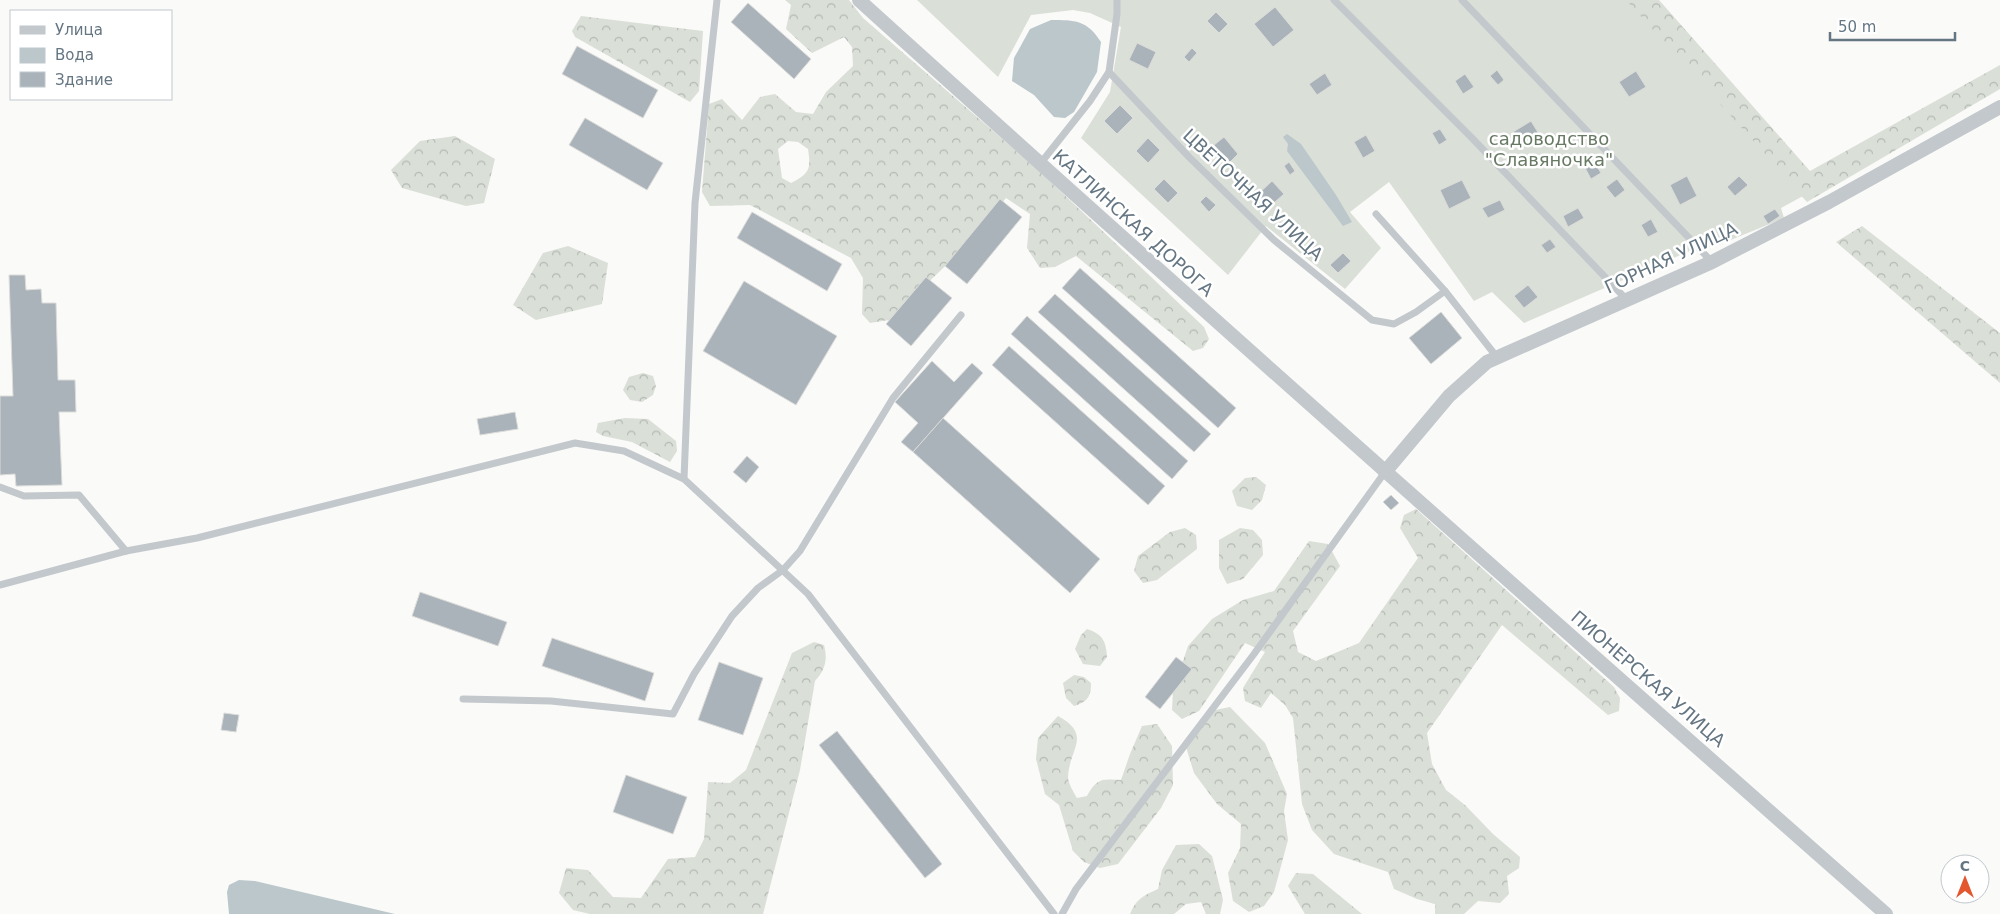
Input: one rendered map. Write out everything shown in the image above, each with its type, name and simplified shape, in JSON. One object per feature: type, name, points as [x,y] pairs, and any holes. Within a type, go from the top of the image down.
[{"type":"street","name":"КАТЛИНСКАЯ ДОРОГА","points":[[859,0],[1384,472]]},
{"type":"street","name":"ГОРНАЯ УЛИЦА","points":[[1384,472],[1449,396],[1496,356],[1712,262],[1828,202],[2000,107]]},
{"type":"street","name":"ПИОНЕРСКАЯ УЛИЦА","points":[[1384,472],[1886,914]]},
{"type":"lane","points":[[684,479],[695,203],[717,0]]},
{"type":"lane","points":[[1040,164],[1090,101],[1109,72],[1117,14],[1117,0]]},
{"type":"lane","points":[[1334,0],[1472,138],[1626,299]]},
{"type":"lane","points":[[1462,0],[1712,262]]},
{"type":"lane","name":"ЦВЕТОЧНАЯ УЛИЦА","points":[[1109,72],[1189,157],[1274,240],[1372,320],[1394,324],[1416,312],[1445,291]]},
{"type":"lane","points":[[1376,214],[1445,291],[1496,356]]},
{"type":"lane","points":[[463,700],[551,701],[672,714],[694,674],[732,616],[758,588],[783,570],[805,544],[894,398],[961,315]]},
{"type":"lane","points":[[0,585],[126,551],[197,538],[576,443],[624,451],[684,479],[808,594],[1054,914]]},
{"type":"lane","points":[[1062,914],[1076,889],[1254,654],[1384,472]]},
{"type":"lane","points":[[0,486],[24,496],[79,495],[126,551]]},
{"type":"green space","points":[[785,0],[849,0],[863,18],[1037,169],[1204,327],[1209,339],[1203,348],[1193,351],[1076,256],[1055,267],[1040,268],[1027,248],[1030,214],[1006,198],[963,249],[889,320],[870,323],[862,314],[863,278],[851,258],[750,205],[710,206],[702,192],[709,104],[722,99],[742,120],[760,97],[775,94],[796,112],[813,114],[826,92],[853,66],[852,47],[844,37],[812,53],[786,29],[791,5]],"holes":[[[788,141],[798,142],[808,149],[809,166],[806,173],[791,183],[782,178],[778,149]]]},
{"type":"green space","name":"садоводство \"Славяночка\"","points":[[917,0],[1626,0],[1803,196],[1781,208],[1784,218],[1716,246],[1692,250],[1524,323],[1492,292],[1474,301],[1389,182],[1350,212],[1381,248],[1345,289],[1266,226],[1228,275],[1081,138],[1110,92],[1121,27],[1090,13],[1073,10],[1031,15],[998,77]]},
{"type":"green space","points":[[1615,0],[1659,0],[1810,171],[2000,65],[2000,89],[1807,202]]},
{"type":"green space","points":[[581,16],[703,31],[699,91],[690,102],[575,37],[572,31]]},
{"type":"green space","points":[[455,136],[495,159],[484,203],[466,206],[402,188],[391,170],[420,141]]},
{"type":"green space","points":[[1862,226],[2000,333],[2000,383],[1836,242]]},
{"type":"green space","points":[[568,246],[608,263],[602,304],[536,320],[513,305],[543,253]]},
{"type":"green space","points":[[643,373],[653,376],[656,386],[653,395],[642,402],[630,400],[623,390],[629,377]]},
{"type":"green space","points":[[625,418],[648,419],[676,441],[677,451],[670,462],[632,442],[603,436],[596,432],[598,423]]},
{"type":"green space","points":[[1256,477],[1266,485],[1262,500],[1252,510],[1237,506],[1232,491],[1245,478]]},
{"type":"green space","points":[[1416,509],[1614,687],[1620,698],[1619,711],[1608,715],[1502,625],[1427,733],[1432,764],[1446,790],[1465,805],[1493,834],[1520,857],[1519,868],[1507,876],[1509,894],[1500,903],[1478,901],[1464,914],[1435,914],[1435,904],[1394,889],[1388,872],[1334,854],[1312,830],[1302,804],[1293,718],[1285,705],[1271,693],[1261,708],[1245,701],[1243,688],[1265,652],[1245,643],[1199,711],[1182,719],[1172,710],[1173,691],[1188,646],[1212,619],[1243,600],[1274,591],[1309,541],[1328,544],[1340,566],[1293,631],[1298,652],[1316,661],[1359,643],[1418,558],[1400,528],[1404,515]]},
{"type":"green space","points":[[1185,528],[1196,535],[1197,549],[1157,580],[1143,583],[1134,571],[1138,556],[1170,532]]},
{"type":"green space","points":[[1240,528],[1253,530],[1262,540],[1263,555],[1243,579],[1227,584],[1219,568],[1219,540]]},
{"type":"green space","points":[[1087,629],[1097,633],[1103,639],[1106,647],[1107,657],[1100,666],[1083,664],[1075,649],[1081,635]]},
{"type":"green space","points":[[814,642],[824,645],[825,664],[815,681],[800,770],[763,914],[590,914],[573,910],[559,893],[566,868],[588,870],[613,897],[641,898],[668,859],[695,857],[704,839],[708,782],[730,783],[746,770],[792,653]]},
{"type":"green space","points":[[1074,675],[1084,677],[1091,683],[1087,698],[1082,703],[1074,706],[1066,698],[1063,683]]},
{"type":"green space","points":[[1230,707],[1265,743],[1287,794],[1284,811],[1288,840],[1274,892],[1264,906],[1249,912],[1233,901],[1228,873],[1240,848],[1241,824],[1217,804],[1194,773],[1186,747],[1215,710]]},
{"type":"green space","points":[[1058,716],[1069,723],[1077,736],[1068,777],[1077,798],[1087,796],[1094,786],[1101,781],[1121,780],[1142,726],[1157,724],[1172,746],[1173,785],[1161,808],[1118,864],[1100,868],[1084,862],[1073,851],[1059,805],[1045,794],[1036,759],[1038,738]]},
{"type":"green space","points":[[1199,844],[1212,856],[1223,900],[1220,914],[1206,914],[1201,902],[1186,904],[1174,914],[1130,914],[1135,904],[1141,898],[1158,889],[1162,870],[1176,845]]},
{"type":"green space","points":[[1296,873],[1313,874],[1362,914],[1305,914],[1288,886]]},
{"type":"water","points":[[1051,20],[1074,21],[1085,25],[1091,29],[1101,42],[1097,72],[1074,112],[1065,118],[1054,117],[1034,95],[1012,81],[1014,58],[1030,29]]},
{"type":"water","points":[[1287,134],[1301,144],[1352,222],[1343,226],[1287,151],[1288,144],[1283,137]]},
{"type":"water","points":[[239,880],[255,881],[395,914],[229,914],[227,892],[229,885]]},
{"type":"building","points":[[748,3],[811,59],[794,79],[731,22]]},
{"type":"building","points":[[1275,7],[1294,30],[1273,47],[1254,24]]},
{"type":"building","points":[[1216,12],[1228,24],[1219,33],[1207,21]]},
{"type":"building","points":[[1137,43],[1156,52],[1148,69],[1129,60]]},
{"type":"building","points":[[577,46],[658,90],[643,118],[562,74]]},
{"type":"building","points":[[1192,48],[1197,53],[1189,62],[1184,57]]},
{"type":"building","points":[[1497,70],[1504,80],[1498,85],[1490,76]]},
{"type":"building","points":[[1636,71],[1646,87],[1629,97],[1619,82]]},
{"type":"building","points":[[1325,73],[1332,85],[1317,95],[1309,84]]},
{"type":"building","points":[[1465,74],[1474,87],[1463,94],[1455,81]]},
{"type":"building","points":[[1120,105],[1133,118],[1117,134],[1104,121]]},
{"type":"building","points":[[585,118],[663,163],[647,190],[569,145]]},
{"type":"building","points":[[1531,121],[1539,134],[1520,144],[1513,132]]},
{"type":"building","points":[[1440,129],[1447,140],[1439,145],[1432,133]]},
{"type":"building","points":[[1366,135],[1375,151],[1363,158],[1354,142]]},
{"type":"building","points":[[1224,137],[1238,154],[1229,163],[1214,145]]},
{"type":"building","points":[[1148,138],[1160,150],[1148,163],[1136,151]]},
{"type":"building","points":[[1594,161],[1601,173],[1591,179],[1584,166]]},
{"type":"building","points":[[1289,162],[1295,171],[1290,175],[1284,166]]},
{"type":"building","points":[[1687,176],[1697,196],[1680,205],[1670,185]]},
{"type":"building","points":[[1739,176],[1748,185],[1735,196],[1727,187]]},
{"type":"building","points":[[1164,179],[1178,193],[1168,203],[1154,189]]},
{"type":"building","points":[[1617,179],[1625,190],[1615,198],[1606,187]]},
{"type":"building","points":[[1462,180],[1471,198],[1449,209],[1440,190]]},
{"type":"building","points":[[1272,181],[1284,194],[1267,209],[1256,196]]},
{"type":"building","points":[[1206,196],[1216,205],[1209,212],[1200,202]]},
{"type":"building","points":[[1000,199],[1022,217],[967,284],[945,266]]},
{"type":"building","points":[[1500,200],[1505,210],[1488,218],[1482,208]]},
{"type":"building","points":[[1578,208],[1584,218],[1568,227],[1563,216]]},
{"type":"building","points":[[1775,209],[1780,216],[1768,224],[1763,216]]},
{"type":"building","points":[[752,212],[842,264],[827,291],[737,238]]},
{"type":"building","points":[[1651,219],[1658,232],[1648,237],[1641,225]]},
{"type":"building","points":[[1550,239],[1556,247],[1547,253],[1541,245]]},
{"type":"building","points":[[1343,253],[1351,261],[1338,273],[1330,265]]},
{"type":"building","points":[[1080,268],[1236,408],[1218,428],[1062,288]]},
{"type":"building","points":[[9,275],[25,275],[26,290],[41,289],[42,303],[56,303],[58,380],[75,380],[76,412],[59,412],[62,485],[16,486],[15,474],[0,475],[0,396],[13,396]]},
{"type":"building","points":[[926,277],[952,298],[911,346],[886,324]]},
{"type":"building","points":[[744,281],[837,336],[796,405],[703,351]]},
{"type":"building","points":[[1528,285],[1538,297],[1524,308],[1514,296]]},
{"type":"building","points":[[1055,294],[1211,434],[1194,452],[1038,312]]},
{"type":"building","points":[[1441,312],[1462,338],[1431,364],[1409,338]]},
{"type":"building","points":[[1027,316],[1188,461],[1172,479],[1011,334]]},
{"type":"building","points":[[1009,346],[1165,486],[1148,505],[992,365]]},
{"type":"building","points":[[932,361],[954,382],[972,363],[983,373],[913,452],[901,442],[918,423],[895,402]]},
{"type":"building","points":[[515,412],[518,429],[480,435],[477,419]]},
{"type":"building","points":[[943,418],[1100,559],[1070,593],[913,452]]},
{"type":"building","points":[[747,456],[759,467],[746,483],[733,472]]},
{"type":"building","points":[[1391,495],[1399,503],[1391,510],[1383,502]]},
{"type":"building","points":[[420,592],[507,622],[498,646],[412,616]]},
{"type":"building","points":[[552,638],[654,673],[645,701],[542,666]]},
{"type":"building","points":[[1176,657],[1192,669],[1160,709],[1145,697]]},
{"type":"building","points":[[719,662],[763,678],[743,735],[698,720]]},
{"type":"building","points":[[224,713],[239,715],[236,732],[221,730]]},
{"type":"building","points":[[837,731],[942,864],[925,878],[819,745]]},
{"type":"building","points":[[626,775],[687,797],[673,834],[613,812]]}]
